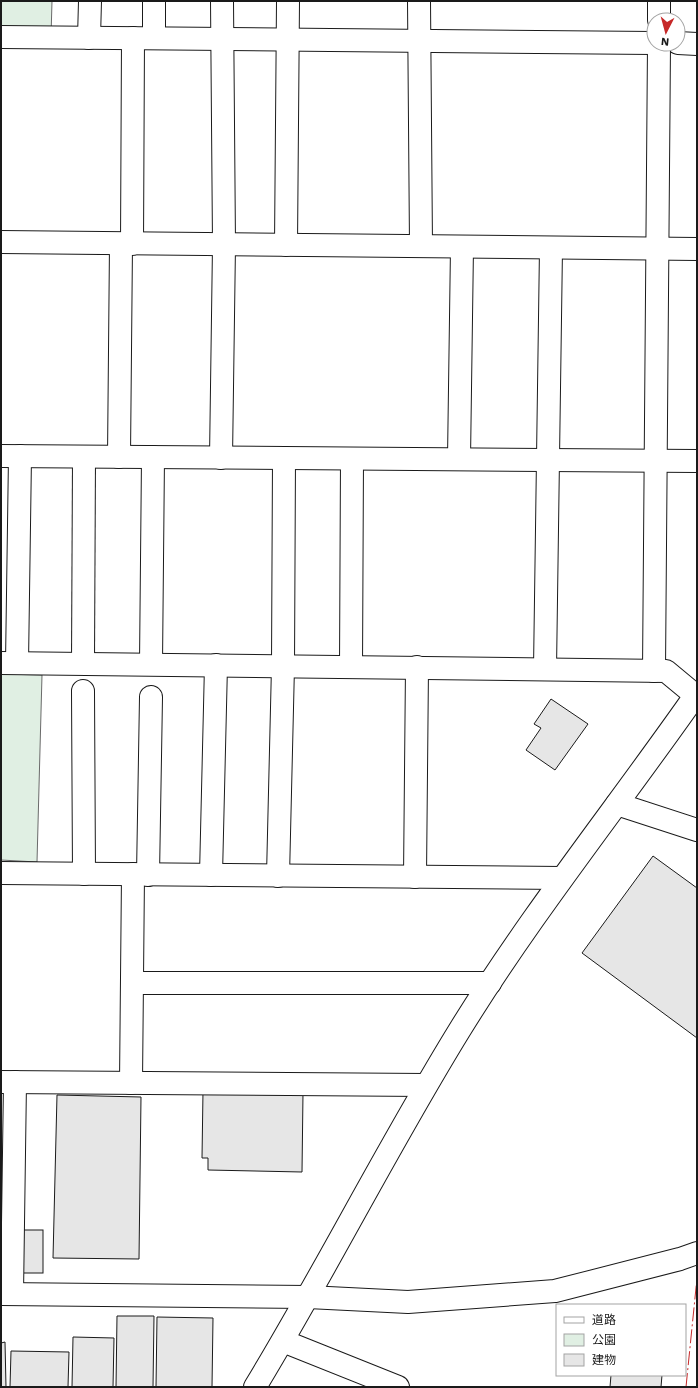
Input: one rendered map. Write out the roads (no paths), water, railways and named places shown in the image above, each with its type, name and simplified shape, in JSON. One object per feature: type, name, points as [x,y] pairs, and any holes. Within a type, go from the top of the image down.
[{"type":"street","points":[[89,38],[90,1]]},
{"type":"street","points":[[119,457],[126,244],[143,38],[154,1]]},
{"type":"street","points":[[221,458],[224,245],[222,1]]},
{"type":"street","points":[[286,245],[288,1]]},
{"type":"street","points":[[419,1],[418,41],[421,246]]},
{"type":"street","points":[[659,1],[659,12]]},
{"type":"street","points":[[1,37],[646,43]]},
{"type":"street","points":[[686,43],[697,44]]},
{"type":"street","points":[[654,671],[656,249],[659,52]]},
{"type":"street","points":[[1,242],[697,249]]},
{"type":"street","points":[[459,459],[462,247]]},
{"type":"street","points":[[545,669],[551,248]]},
{"type":"street","points":[[255,1387],[308,1297],[426,1085],[490,982],[562,878],[696,694],[666,671],[9,663],[10,456],[697,461]]},
{"type":"street","points":[[83,664],[84,457]]},
{"type":"street","points":[[151,664],[153,457]]},
{"type":"street","points":[[278,876],[283,666],[284,458]]},
{"type":"street","points":[[352,459],[352,667]]},
{"type":"street","points":[[211,875],[216,665]]},
{"type":"street","points":[[415,877],[417,668]]},
{"type":"street","points":[[83,691],[84,874]]},
{"type":"street","points":[[131,1083],[132,983],[141,875],[151,697]]},
{"type":"street","points":[[616,804],[697,830]]},
{"type":"street","points":[[1,873],[562,878]]},
{"type":"street","points":[[132,983],[490,982]]},
{"type":"street","points":[[426,1085],[8,1082],[6,1294],[308,1297],[408,1302],[555,1291],[680,1259],[697,1253]]},
{"type":"street","points":[[283,1341],[398,1387]]}]
